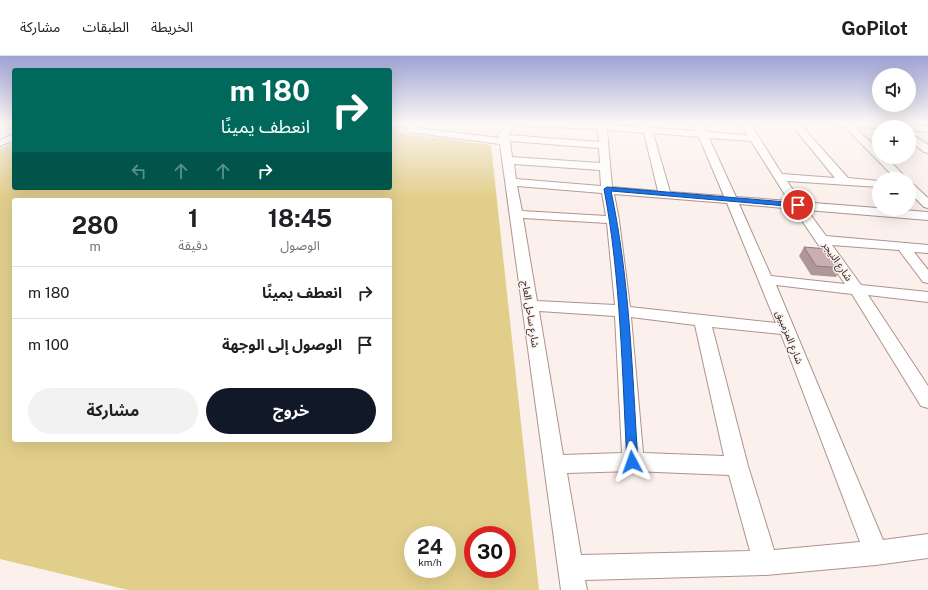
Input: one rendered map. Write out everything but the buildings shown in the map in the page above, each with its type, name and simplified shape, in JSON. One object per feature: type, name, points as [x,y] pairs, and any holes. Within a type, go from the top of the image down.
[{"type":"street","name":"شارع ساحل العاج","points":[[506,148],[572,579]]},
{"type":"street","points":[[603,148],[607,189],[613,220],[623,311],[632,462]]},
{"type":"street","points":[[653,148],[665,194]]},
{"type":"street","name":"شارع المزمبيق","points":[[709,148],[787,329],[876,553]]},
{"type":"street","name":"شارع النيجر","points":[[761,148],[857,290],[928,401]]},
{"type":"street","points":[[816,148],[845,182]]},
{"type":"street","points":[[507,160],[606,167]]},
{"type":"street","points":[[886,164],[894,172]]},
{"type":"street","points":[[780,177],[872,184]]},
{"type":"street","points":[[510,182],[928,216]]},
{"type":"street","points":[[916,186],[928,188]]},
{"type":"street","points":[[916,193],[928,204]]},
{"type":"street","points":[[516,214],[613,220]]},
{"type":"street","points":[[823,240],[928,249]]},
{"type":"street","points":[[902,246],[928,279]]},
{"type":"street","points":[[766,280],[928,297]]},
{"type":"street","points":[[530,306],[623,311],[702,321],[787,329]]},
{"type":"street","points":[[702,321],[737,466],[766,563]]},
{"type":"street","points":[[555,464],[632,462],[737,466]]},
{"type":"street","points":[[572,579],[876,553],[928,546]]},
{"type":"shaded area","points":[[12,148],[12,190],[392,190],[392,148],[491,148],[539,590],[128,590],[0,559],[0,149]]},
{"type":"route","points":[[632,462],[623,311],[613,220],[607,189],[798,205]]}]
